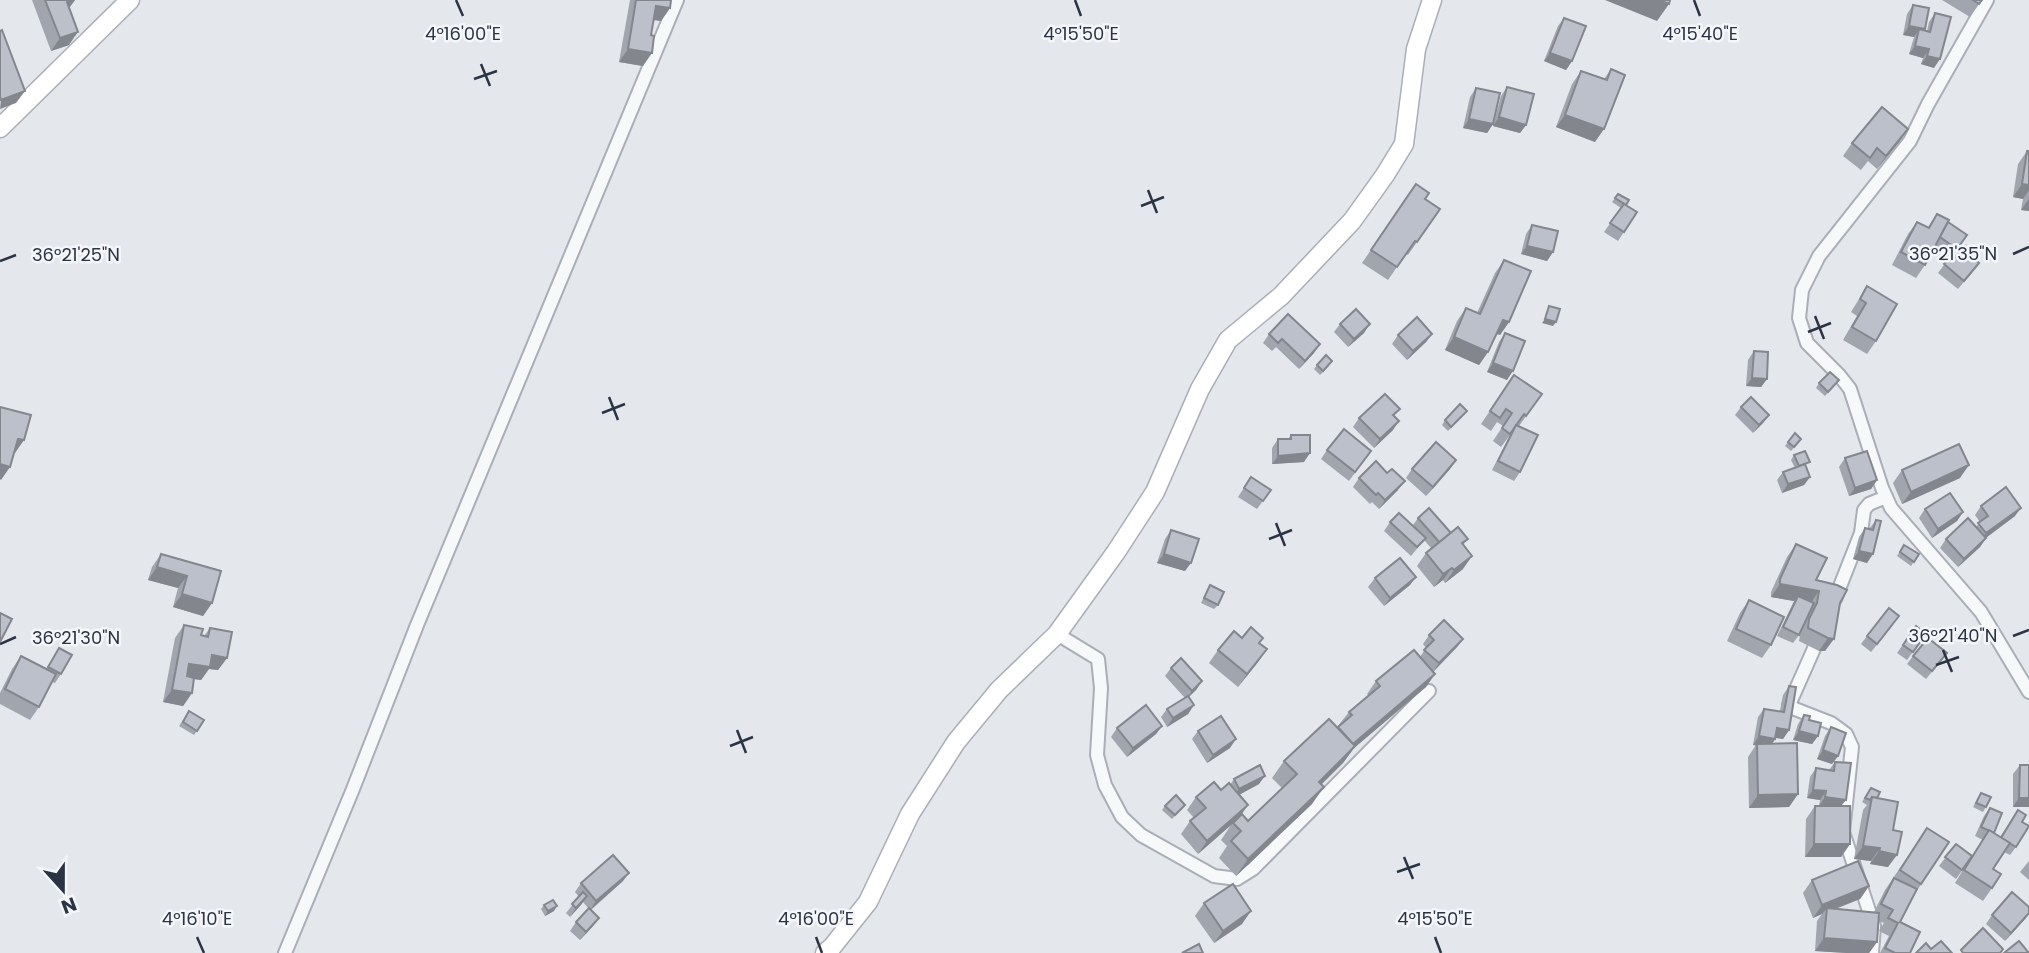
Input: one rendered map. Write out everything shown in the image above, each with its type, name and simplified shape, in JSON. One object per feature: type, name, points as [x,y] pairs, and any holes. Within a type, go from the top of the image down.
[{"type":"street","points":[[0,128],[130,0]]},
{"type":"street","points":[[285,953],[422,613],[677,0]]},
{"type":"street","points":[[825,953],[868,902],[910,814],[956,742],[999,690],[1056,634],[1116,552],[1155,492],[1200,389],[1228,340],[1281,296],[1352,221],[1385,176],[1404,144],[1416,49],[1432,0]]},
{"type":"street","points":[[1987,0],[1910,141],[1819,256],[1802,290],[1799,318],[1807,343],[1850,389],[1891,508],[1981,612],[2029,692]]},
{"type":"street","points":[[1872,953],[1874,926],[1843,832],[1853,747],[1846,734],[1831,723],[1789,705],[1861,533],[1864,510],[1886,497]]},
{"type":"street","points":[[1056,634],[1098,659],[1101,688],[1097,755],[1105,785],[1122,817],[1141,835],[1214,876],[1237,880],[1253,870],[1429,691]]},
{"type":"building","points":[[45,0],[73,0],[67,2],[78,32],[60,38]]},
{"type":"building","points":[[636,0],[671,0],[670,8],[656,6],[651,35],[654,36],[652,53],[628,49]]},
{"type":"building","points":[[1913,5],[1929,8],[1925,29],[1909,26]]},
{"type":"building","points":[[1935,13],[1951,17],[1940,59],[1927,56],[1929,49],[1915,46],[1919,29],[1930,32]]},
{"type":"building","points":[[1564,18],[1586,26],[1572,61],[1550,53]]},
{"type":"building","points":[[2,30],[25,91],[1,100],[0,31]]},
{"type":"building","points":[[1611,69],[1625,75],[1604,129],[1565,115],[1581,71],[1607,80]]},
{"type":"building","points":[[1507,87],[1534,94],[1526,125],[1499,117]]},
{"type":"building","points":[[1476,88],[1500,93],[1493,124],[1469,119]]},
{"type":"building","points":[[1882,107],[1908,129],[1886,156],[1877,148],[1870,158],[1852,143]]},
{"type":"building","points":[[2029,151],[2029,185],[2022,184]]},
{"type":"building","points":[[1416,184],[1429,193],[1425,199],[1440,209],[1397,267],[1371,250]]},
{"type":"building","points":[[1618,194],[1629,200],[1626,205],[1615,198]]},
{"type":"building","points":[[1624,204],[1637,212],[1624,232],[1610,223]]},
{"type":"building","points":[[1937,214],[1949,220],[1925,265],[1901,252],[1917,222],[1929,228]]},
{"type":"building","points":[[1948,222],[1967,235],[1957,249],[1940,237]]},
{"type":"building","points":[[1532,225],[1558,231],[1553,252],[1527,246]]},
{"type":"building","points":[[1966,246],[1972,251],[1969,254],[1979,263],[1964,281],[1944,264],[1953,254],[1956,257]]},
{"type":"building","points":[[1504,260],[1531,271],[1509,322],[1503,320],[1488,352],[1454,337],[1466,308],[1480,314]]},
{"type":"building","points":[[1867,286],[1897,304],[1876,341],[1852,327],[1866,303],[1860,299]]},
{"type":"building","points":[[1549,306],[1560,309],[1556,322],[1545,319]]},
{"type":"building","points":[[1356,309],[1370,324],[1354,339],[1340,324]]},
{"type":"building","points":[[1288,314],[1320,344],[1305,361],[1282,339],[1278,343],[1269,334]]},
{"type":"building","points":[[1417,317],[1432,334],[1413,351],[1398,335]]},
{"type":"building","points":[[1505,333],[1525,341],[1513,371],[1493,363]]},
{"type":"building","points":[[1754,351],[1768,352],[1767,379],[1752,378]]},
{"type":"building","points":[[1326,355],[1332,361],[1323,371],[1317,365]]},
{"type":"building","points":[[1830,372],[1839,380],[1828,392],[1819,383]]},
{"type":"building","points":[[1514,375],[1542,394],[1510,434],[1502,428],[1512,413],[1506,409],[1500,418],[1490,411]]},
{"type":"building","points":[[1385,394],[1400,409],[1393,415],[1399,421],[1380,439],[1359,418]]},
{"type":"building","points":[[1751,397],[1769,415],[1759,425],[1741,407]]},
{"type":"building","points":[[1460,404],[1467,411],[1451,427],[1445,420]]},
{"type":"building","points":[[0,407],[31,415],[24,440],[18,439],[10,467],[0,464]]},
{"type":"building","points":[[1516,425],[1538,435],[1520,472],[1498,461]]},
{"type":"building","points":[[1344,429],[1371,451],[1355,472],[1327,450]]},
{"type":"building","points":[[1795,433],[1801,439],[1794,447],[1788,442]]},
{"type":"building","points":[[1291,435],[1310,435],[1310,453],[1278,456],[1278,439],[1291,439]]},
{"type":"building","points":[[1436,442],[1456,460],[1433,487],[1412,469]]},
{"type":"building","points":[[1959,444],[1969,465],[1911,492],[1902,470]]},
{"type":"building","points":[[1805,451],[1810,462],[1799,466],[1794,455]]},
{"type":"building","points":[[1867,451],[1877,480],[1855,488],[1845,458]]},
{"type":"building","points":[[1376,461],[1387,473],[1392,469],[1405,481],[1385,500],[1359,478]]},
{"type":"building","points":[[1805,464],[1810,477],[1788,484],[1783,472]]},
{"type":"building","points":[[1251,477],[1271,490],[1263,501],[1244,488]]},
{"type":"building","points":[[2006,487],[2021,508],[1986,533],[1978,523],[1988,516],[1981,506]]},
{"type":"building","points":[[1950,493],[1963,512],[1938,529],[1925,509]]},
{"type":"building","points":[[1429,508],[1451,533],[1440,543],[1418,518]]},
{"type":"building","points":[[1399,513],[1426,538],[1417,547],[1390,522]]},
{"type":"building","points":[[1968,518],[1986,538],[1964,559],[1946,539]]},
{"type":"building","points":[[1876,520],[1881,521],[1873,554],[1859,551],[1865,528],[1873,530]]},
{"type":"building","points":[[1458,527],[1468,539],[1462,543],[1472,556],[1454,570],[1452,568],[1443,574],[1426,553]]},
{"type":"building","points":[[1171,530],[1199,539],[1191,563],[1164,554]]},
{"type":"building","points":[[1796,544],[1827,558],[1816,580],[1847,590],[1840,603],[1834,639],[1808,628],[1819,591],[1780,584]]},
{"type":"building","points":[[1904,545],[1919,554],[1914,562],[1900,552]]},
{"type":"building","points":[[161,554],[221,571],[212,603],[182,594],[187,576],[157,567]]},
{"type":"building","points":[[1400,558],[1416,577],[1390,598],[1375,578]]},
{"type":"building","points":[[1210,585],[1224,592],[1218,605],[1204,598]]},
{"type":"building","points":[[1798,596],[1814,603],[1799,635],[1783,627]]},
{"type":"building","points":[[1749,600],[1784,617],[1771,645],[1736,629]]},
{"type":"building","points":[[1889,608],[1899,616],[1877,644],[1867,636]]},
{"type":"building","points":[[0,613],[12,619],[0,642]]},
{"type":"building","points":[[1444,620],[1463,639],[1439,663],[1424,650],[1434,640],[1429,635]]},
{"type":"building","points":[[184,625],[203,629],[201,635],[208,637],[210,628],[232,632],[227,658],[212,655],[210,667],[189,664],[187,676],[194,678],[192,693],[172,690]]},
{"type":"building","points":[[1916,626],[1926,634],[1913,652],[1903,645]]},
{"type":"building","points":[[1251,627],[1263,638],[1259,643],[1267,649],[1247,674],[1218,650],[1234,631],[1242,638]]},
{"type":"building","points":[[1928,638],[1947,653],[1932,671],[1913,656]]},
{"type":"building","points":[[59,648],[72,655],[61,674],[48,667]]},
{"type":"building","points":[[1414,650],[1435,674],[1353,744],[1338,727],[1352,715],[1349,712],[1380,686],[1376,681]]},
{"type":"building","points":[[21,656],[56,674],[39,707],[5,689]]},
{"type":"building","points":[[1181,658],[1202,681],[1192,691],[1171,668]]},
{"type":"building","points":[[1789,686],[1796,687],[1789,730],[1777,728],[1775,739],[1759,736],[1764,709],[1784,712]]},
{"type":"building","points":[[1188,696],[1194,705],[1173,718],[1167,709]]},
{"type":"building","points":[[1146,705],[1162,726],[1133,748],[1117,728]]},
{"type":"building","points":[[189,711],[204,720],[197,731],[183,722]]},
{"type":"building","points":[[1804,715],[1810,716],[1809,720],[1821,723],[1818,736],[1799,731]]},
{"type":"building","points":[[1221,716],[1236,739],[1213,755],[1198,731]]},
{"type":"building","points":[[1329,719],[1355,746],[1319,782],[1324,787],[1248,859],[1231,841],[1241,831],[1233,823],[1242,814],[1248,821],[1297,774],[1284,761]]},
{"type":"building","points":[[1831,727],[1846,733],[1838,756],[1823,750]]},
{"type":"building","points":[[1797,743],[1798,794],[1758,795],[1757,744]]},
{"type":"building","points":[[1835,762],[1851,763],[1846,800],[1825,797],[1826,791],[1813,790],[1816,768],[1834,771]]},
{"type":"building","points":[[1260,765],[1265,776],[1239,789],[1234,779]]},
{"type":"building","points":[[2020,765],[2029,765],[2029,798],[2019,798]]},
{"type":"building","points":[[1214,782],[1221,790],[1229,783],[1248,805],[1207,841],[1190,821],[1206,808],[1196,797]]},
{"type":"building","points":[[1871,788],[1880,792],[1877,798],[1872,797],[1870,800],[1865,798]]},
{"type":"building","points":[[1981,793],[1991,797],[1986,807],[1976,803]]},
{"type":"building","points":[[1176,795],[1185,805],[1175,815],[1165,806]]},
{"type":"building","points":[[1872,797],[1898,802],[1893,830],[1902,832],[1897,855],[1879,851],[1880,848],[1863,846]]},
{"type":"building","points":[[1815,806],[1850,806],[1850,844],[1814,844]]},
{"type":"building","points":[[1990,808],[2002,813],[1994,833],[1981,827]]},
{"type":"building","points":[[2018,810],[2026,815],[2022,822],[2029,826],[2016,847],[2001,838]]},
{"type":"building","points":[[1927,828],[1949,842],[1921,884],[1900,870]]},
{"type":"building","points":[[1989,830],[2010,843],[1993,869],[2001,874],[1992,888],[1964,870]]},
{"type":"building","points":[[1956,844],[1972,856],[1962,870],[1945,857]]},
{"type":"building","points":[[613,855],[629,873],[596,901],[581,883]]},
{"type":"building","points":[[1858,861],[1869,886],[1822,905],[1812,880]]},
{"type":"building","points":[[1894,878],[1917,889],[1900,922],[1920,932],[1910,953],[1895,953],[1885,948],[1898,923],[1888,918],[1893,910],[1881,904]]},
{"type":"building","points":[[1233,884],[1251,911],[1223,931],[1204,903]]},
{"type":"building","points":[[583,892],[587,896],[576,908],[572,904]]},
{"type":"building","points":[[2012,892],[2029,907],[2029,913],[2011,933],[1992,915]]},
{"type":"building","points":[[553,900],[557,906],[548,911],[544,905]]},
{"type":"building","points":[[589,908],[599,918],[586,932],[576,922]]},
{"type":"building","points":[[1827,908],[1879,913],[1877,942],[1824,938]]},
{"type":"building","points":[[1983,928],[2003,949],[2000,953],[1963,953],[1961,950]]},
{"type":"building","points":[[1941,941],[1952,953],[1916,953],[1926,943],[1931,949]]},
{"type":"building","points":[[2019,941],[2029,953],[2004,953]]},
{"type":"building","points":[[1199,944],[1203,953],[1182,953]]}]
